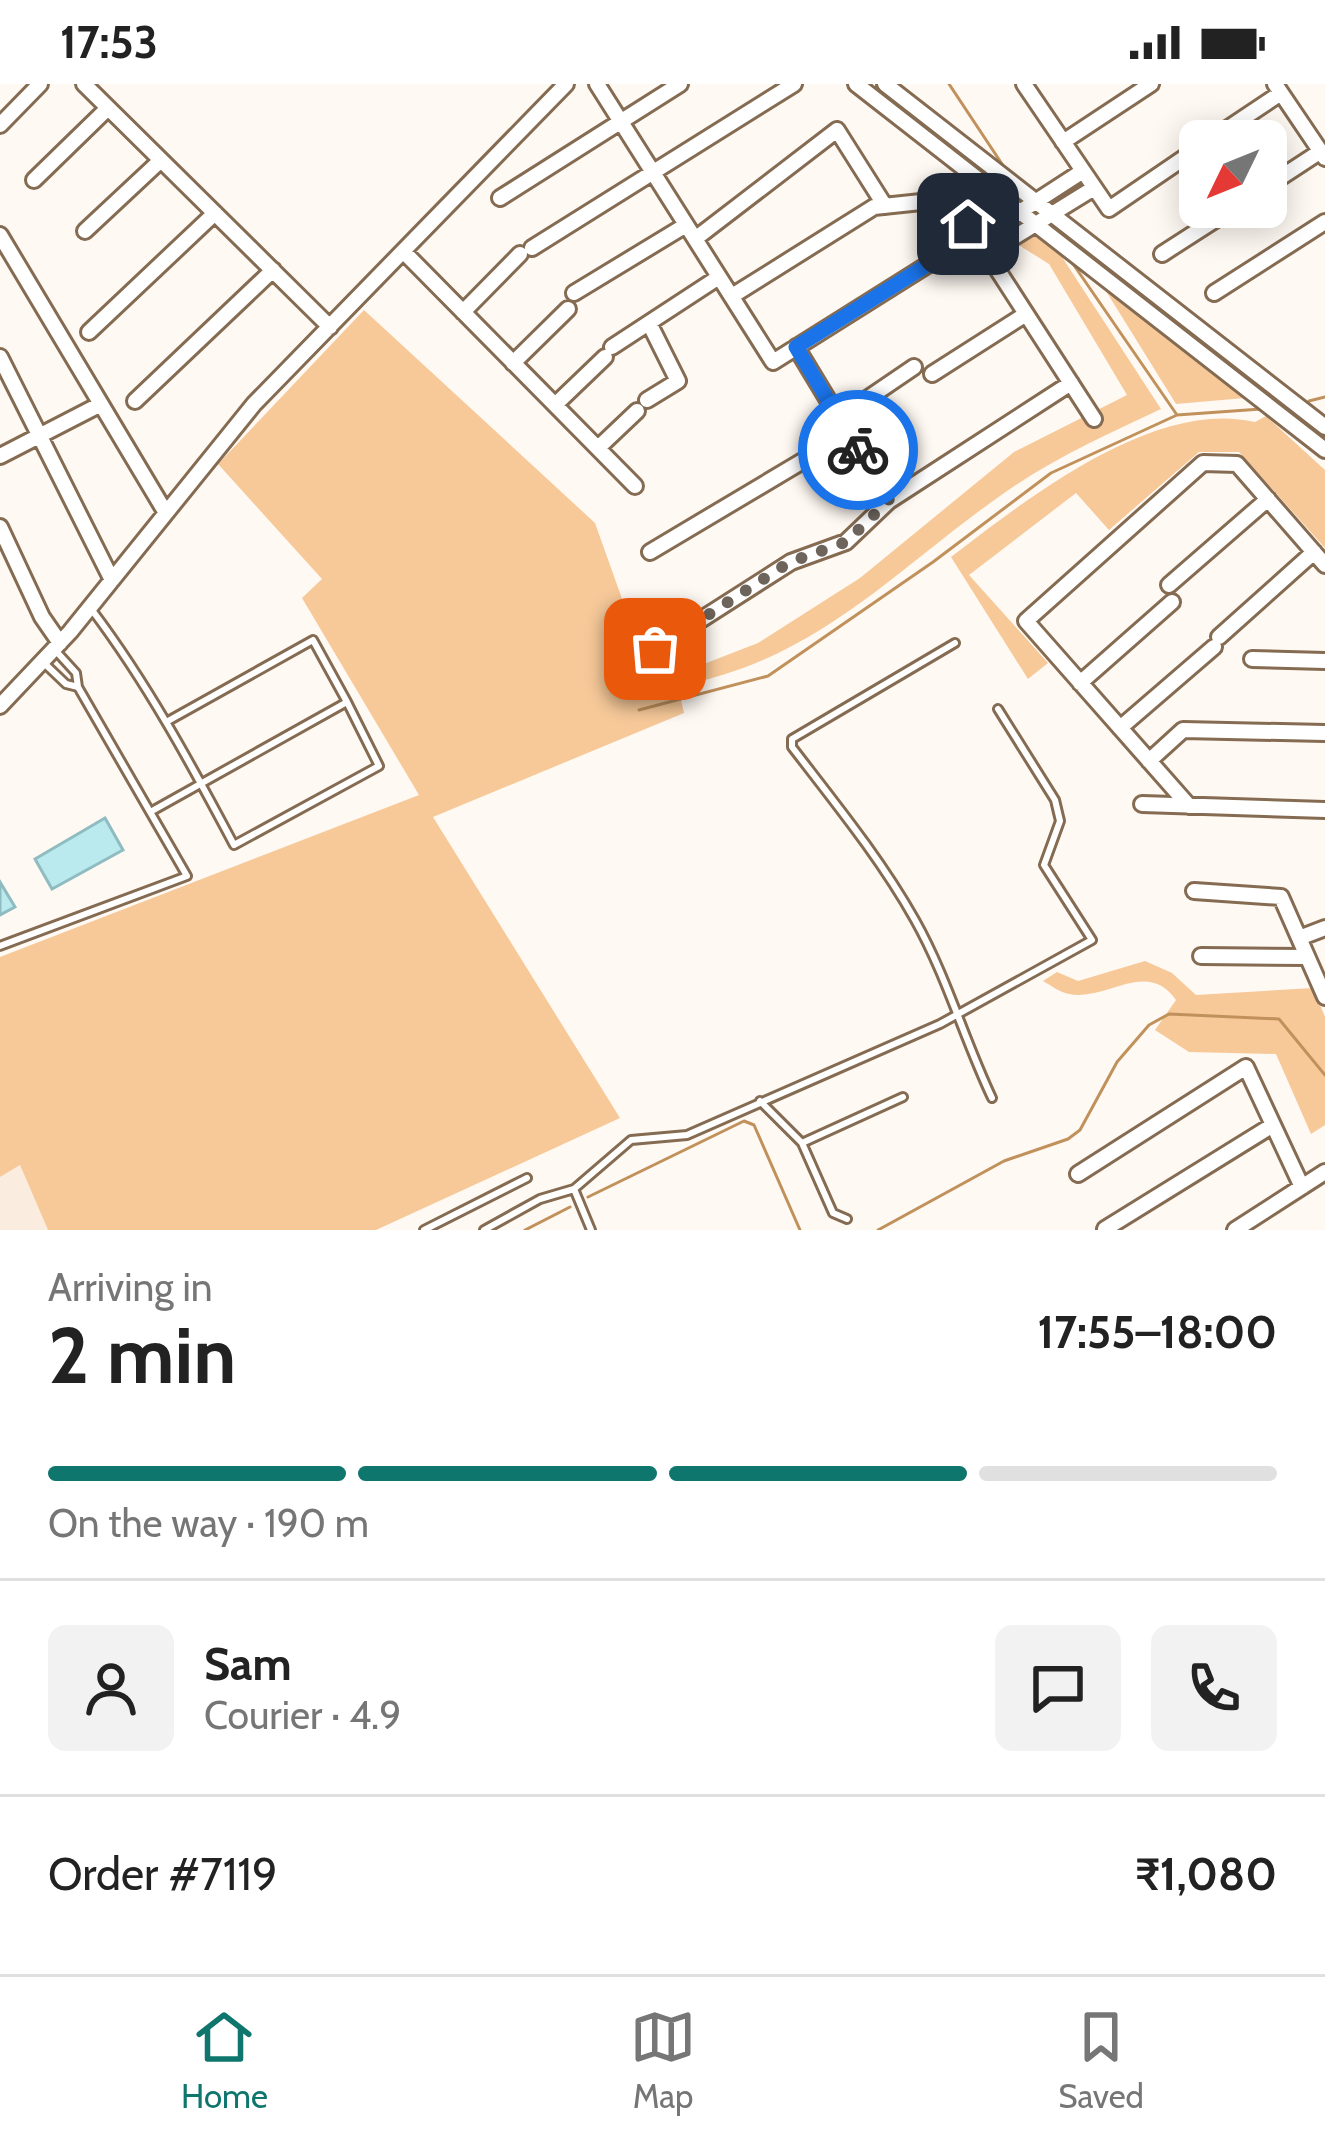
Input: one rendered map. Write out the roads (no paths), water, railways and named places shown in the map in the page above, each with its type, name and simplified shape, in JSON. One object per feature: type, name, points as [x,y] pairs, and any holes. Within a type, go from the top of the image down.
[{"type":"street","points":[[0,125],[40,84]]},
{"type":"street","points":[[84,84],[330,326]]},
{"type":"street","points":[[0,706],[90,608],[254,404],[566,84]]},
{"type":"street","points":[[597,84],[773,362],[1083,171]]},
{"type":"street","points":[[500,198],[680,84]]},
{"type":"street","points":[[463,312],[526,251],[794,84]]},
{"type":"street","points":[[856,84],[1325,450]]},
{"type":"street","points":[[885,84],[1325,427]]},
{"type":"street","points":[[1024,84],[1108,209],[1179,161]]},
{"type":"street","points":[[1063,142],[1151,84]]},
{"type":"street","points":[[1236,120],[1278,88],[1323,154],[1287,175]]},
{"type":"street","points":[[34,180],[108,107]]},
{"type":"street","points":[[574,293],[690,232],[837,130],[885,206]]},
{"type":"street","points":[[85,231],[161,160]]},
{"type":"street","points":[[987,254],[1094,188]]},
{"type":"street","points":[[732,296],[874,207],[940,200],[977,237],[1094,419]]},
{"type":"street","points":[[89,332],[215,213]]},
{"type":"street","points":[[1214,293],[1325,223]]},
{"type":"street","points":[[1162,254],[1202,228]]},
{"type":"street","points":[[0,235],[166,513]]},
{"type":"street","points":[[404,252],[635,486]]},
{"type":"street","points":[[135,401],[273,270]]},
{"type":"street","points":[[555,405],[609,352],[719,277]]},
{"type":"street","points":[[513,362],[568,309]]},
{"type":"street","points":[[932,374],[1026,314]]},
{"type":"street","points":[[598,448],[642,405],[678,381],[649,323]]},
{"type":"street","points":[[796,347],[889,500]]},
{"type":"street","points":[[0,357],[112,580]]},
{"type":"street","points":[[838,418],[914,367]]},
{"type":"street","points":[[655,649],[790,562],[846,542],[889,500],[1071,383]]},
{"type":"street","points":[[0,456],[101,404]]},
{"type":"street","points":[[650,552],[848,434]]},
{"type":"street","points":[[1189,806],[1026,621],[1203,463],[1237,464],[1325,565]]},
{"type":"street","points":[[1169,585],[1268,499]]},
{"type":"street","points":[[0,526],[57,646]]},
{"type":"street","points":[[1120,728],[1314,552]]},
{"type":"street","points":[[1080,683],[1172,602]]},
{"type":"street","points":[[1252,659],[1325,661]]},
{"type":"street","points":[[1149,761],[1183,730],[1325,734]]},
{"type":"street","points":[[1142,804],[1325,810]]},
{"type":"street","points":[[1194,891],[1281,897],[1325,997]]},
{"type":"street","points":[[1299,938],[1325,928]]},
{"type":"street","points":[[1202,956],[1307,957]]},
{"type":"street","points":[[1078,1174],[1246,1067],[1301,1187]]},
{"type":"street","points":[[1105,1228],[1273,1125]]},
{"type":"street","points":[[1235,1230],[1325,1172]]},
{"type":"lane","points":[[90,608],[167,722],[234,844],[379,766],[313,640],[167,722]]},
{"type":"lane","points":[[955,643],[792,739],[791,747],[872,853],[915,921],[951,991],[954,1015],[992,1098]]},
{"type":"lane","points":[[0,946],[188,876],[57,646]]},
{"type":"lane","points":[[42,661],[66,684],[78,687]]},
{"type":"lane","points":[[152,811],[347,702]]},
{"type":"lane","points":[[484,1230],[540,1198],[574,1189],[631,1140],[687,1135],[954,1015],[1092,940],[1045,865],[1060,821],[1055,800],[998,709]]},
{"type":"lane","points":[[802,1143],[903,1097]]},
{"type":"lane","points":[[760,1101],[802,1143],[833,1213],[847,1219]]},
{"type":"lane","points":[[424,1230],[442,1226],[527,1178]]},
{"type":"lane","points":[[574,1189],[591,1230]]},
{"type":"waterway","points":[[949,84],[1004,167]]},
{"type":"waterway","points":[[1069,258],[1177,415],[1261,409]]},
{"type":"waterway","points":[[1309,401],[1325,397]]},
{"type":"waterway","points":[[639,710],[768,676],[1051,473],[1177,415]]},
{"type":"waterway","points":[[878,1230],[1004,1161],[1068,1139],[1080,1130],[1117,1062],[1149,1025],[1169,1014],[1279,1019],[1325,1075]]},
{"type":"waterway","points":[[588,1197],[744,1121],[754,1125],[800,1230]]},
{"type":"waterway","points":[[525,1230],[570,1207]]}]
